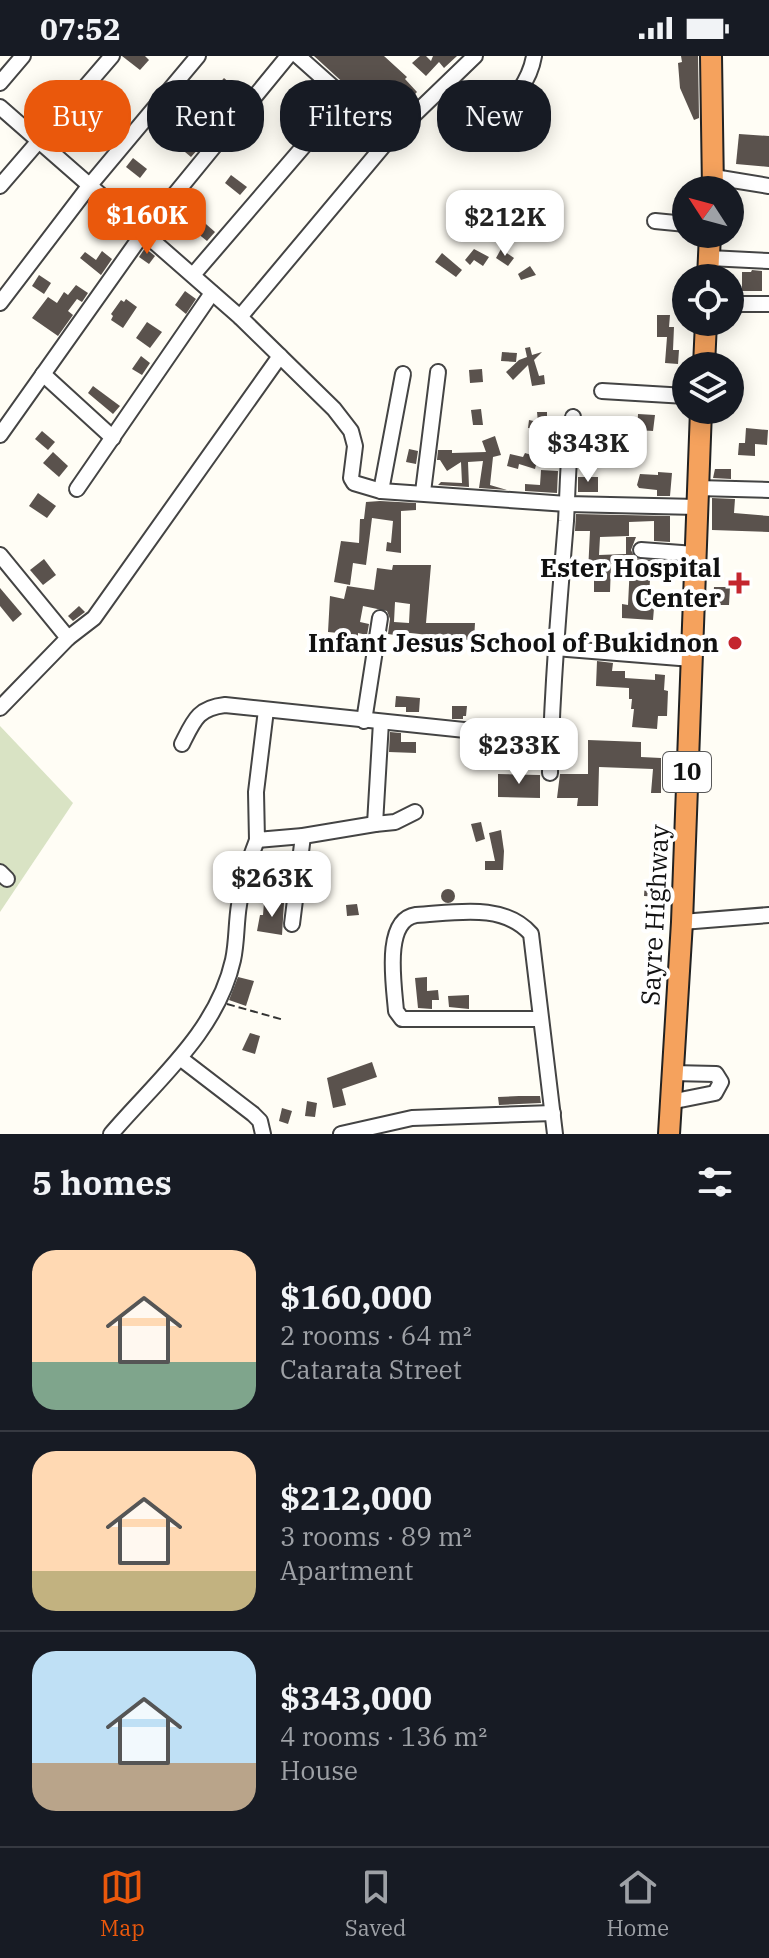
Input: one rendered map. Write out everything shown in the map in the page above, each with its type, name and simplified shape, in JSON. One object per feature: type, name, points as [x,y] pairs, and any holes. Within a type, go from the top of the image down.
[{"type":"highway","points":[[711,56],[713,176]]},
{"type":"highway","name":"Sayre Highway","points":[[669,1134],[682,922],[700,424]]},
{"type":"street","points":[[0,83],[23,56]]},
{"type":"street","points":[[91,80],[112,56]]},
{"type":"street","points":[[0,303],[90,185],[198,56]]},
{"type":"street","points":[[0,435],[144,232],[288,56]]},
{"type":"street","points":[[298,56],[326,80]]},
{"type":"street","points":[[421,108],[475,56]]},
{"type":"street","points":[[527,80],[534,56]]},
{"type":"street","points":[[0,107],[24,126]]},
{"type":"street","points":[[0,119],[17,120]]},
{"type":"street","points":[[0,186],[30,152]]},
{"type":"street","points":[[53,152],[240,317],[341,416],[351,431],[355,446],[352,481],[359,486],[381,491],[567,504],[697,498],[769,490]]},
{"type":"street","points":[[193,275],[299,152]]},
{"type":"street","points":[[240,317],[378,152]]},
{"type":"street","points":[[744,185],[769,186]]},
{"type":"street","points":[[655,221],[672,223]]},
{"type":"street","points":[[743,264],[769,261]]},
{"type":"street","points":[[77,489],[212,293]]},
{"type":"street","points":[[744,304],[769,304]]},
{"type":"street","points":[[0,708],[68,638],[94,618],[280,356]]},
{"type":"street","points":[[423,492],[438,372]]},
{"type":"street","points":[[43,374],[113,438]]},
{"type":"street","points":[[381,491],[403,374]]},
{"type":"street","points":[[602,391],[672,395]]},
{"type":"street","points":[[550,773],[555,648],[567,504],[568,450],[573,417]]},
{"type":"street","points":[[641,550],[695,554]]},
{"type":"street","points":[[0,555],[68,638]]},
{"type":"street","points":[[364,721],[380,618]]},
{"type":"street","points":[[555,648],[692,659]]},
{"type":"street","points":[[182,744],[199,714],[210,707],[225,705],[551,739]]},
{"type":"street","points":[[111,1134],[194,1041],[217,1001],[233,960],[238,906],[257,840],[256,792],[266,710]]},
{"type":"street","points":[[375,824],[381,722]]},
{"type":"street","points":[[257,840],[395,822],[415,812]]},
{"type":"street","points":[[292,924],[303,836]]},
{"type":"street","points":[[541,1019],[402,1019],[396,1011],[394,986],[394,946],[401,921],[416,915],[484,912],[517,921],[531,934],[555,1134]]},
{"type":"street","points":[[682,922],[769,915]]},
{"type":"street","points":[[180,1058],[253,1114],[260,1121],[263,1134]]},
{"type":"street","points":[[670,1102],[715,1093],[721,1082],[716,1074],[672,1073]]},
{"type":"street","points":[[341,1134],[381,1129],[435,1116],[553,1113]]},
{"type":"path","points":[[217,1001],[284,1020]]},
{"type":"green space","points":[[0,726],[73,803],[0,912]]},
{"type":"building","points":[[122,56],[145,56],[149,60],[140,70]]},
{"type":"building","points":[[314,56],[384,56],[407,77],[406,80],[340,80]]},
{"type":"building","points":[[420,56],[426,56],[431,61],[433,56],[457,56],[444,68],[439,62],[426,76],[412,63]]},
{"type":"building","points":[[681,56],[698,56],[699,118],[694,120],[680,88],[678,63],[682,62]]},
{"type":"building","points":[[739,134],[769,136],[769,167],[736,164]]},
{"type":"building","points":[[133,158],[147,169],[140,178],[126,167]]},
{"type":"building","points":[[231,175],[247,187],[240,195],[225,183]]},
{"type":"building","points":[[134,188],[153,205],[142,218],[123,201]]},
{"type":"building","points":[[181,202],[215,232],[207,241],[172,213]]},
{"type":"building","points":[[479,210],[490,218],[473,237],[466,233]]},
{"type":"building","points":[[145,248],[155,256],[149,264],[139,257]]},
{"type":"building","points":[[474,249],[489,257],[483,266],[474,260],[470,265],[465,260]]},
{"type":"building","points":[[501,249],[514,258],[508,266],[496,258]]},
{"type":"building","points":[[102,251],[112,259],[101,275],[80,258],[85,252],[96,260]]},
{"type":"building","points":[[442,253],[462,270],[456,277],[435,262]]},
{"type":"building","points":[[530,266],[536,275],[521,280],[518,274]]},
{"type":"building","points":[[762,271],[762,291],[744,291],[744,272]]},
{"type":"building","points":[[39,275],[51,283],[44,294],[32,286]]},
{"type":"building","points":[[76,285],[88,293],[82,302],[77,299],[68,311],[73,315],[58,336],[32,318],[48,297],[57,303],[64,292],[68,295]]},
{"type":"building","points":[[185,291],[196,299],[186,314],[175,305]]},
{"type":"building","points":[[126,299],[137,307],[123,328],[111,320],[111,314],[121,300],[124,302]]},
{"type":"building","points":[[657,315],[670,315],[673,350],[679,350],[672,352],[672,364],[665,363],[667,337],[657,337]]},
{"type":"building","points":[[147,322],[162,332],[150,348],[136,338]]},
{"type":"building","points":[[530,347],[532,355],[542,352],[534,360],[539,376],[544,375],[545,384],[532,386],[528,365],[513,380],[506,372],[527,357],[525,348]]},
{"type":"building","points":[[502,352],[517,353],[516,362],[501,361]]},
{"type":"building","points":[[141,356],[150,363],[142,375],[132,369]]},
{"type":"building","points":[[482,369],[483,382],[470,383],[469,370]]},
{"type":"building","points":[[93,386],[120,406],[113,414],[88,393]]},
{"type":"building","points":[[481,409],[483,425],[473,425],[471,410]]},
{"type":"building","points":[[537,412],[547,412],[547,420],[562,423],[561,431],[528,428],[529,420],[538,422]]},
{"type":"building","points":[[638,414],[655,415],[653,431],[637,430]]},
{"type":"building","points":[[746,428],[768,430],[767,445],[755,444],[755,456],[738,455],[739,443],[745,443]]},
{"type":"building","points":[[42,431],[55,442],[48,450],[35,439]]},
{"type":"building","points":[[495,436],[501,455],[493,457],[490,485],[507,490],[479,488],[483,461],[468,462],[469,487],[438,485],[441,482],[462,483],[461,462],[447,471],[437,460],[438,450],[452,450],[452,453],[486,452],[482,441]]},
{"type":"building","points":[[409,449],[418,451],[416,464],[406,462]]},
{"type":"building","points":[[53,452],[68,466],[59,477],[43,463]]},
{"type":"building","points":[[525,453],[538,457],[535,469],[519,464],[518,469],[507,466],[510,454],[523,457]]},
{"type":"building","points":[[715,469],[731,469],[731,479],[713,478]]},
{"type":"building","points":[[541,470],[558,471],[557,493],[525,491],[525,484],[540,485]]},
{"type":"building","points":[[658,472],[672,473],[670,496],[657,496],[657,490],[639,488],[637,485],[640,474],[658,475]]},
{"type":"building","points":[[578,477],[598,477],[598,492],[578,492]]},
{"type":"building","points":[[38,493],[56,506],[47,518],[29,506]]},
{"type":"building","points":[[712,498],[735,499],[734,513],[769,516],[769,532],[712,530]]},
{"type":"building","points":[[366,502],[416,503],[416,510],[401,511],[401,553],[386,551],[387,542],[391,543],[393,521],[372,518],[366,565],[353,563],[350,585],[334,582],[341,541],[359,543],[360,519],[364,519]]},
{"type":"building","points":[[576,514],[670,516],[670,542],[654,541],[654,521],[629,522],[629,536],[600,537],[599,555],[626,554],[626,537],[636,537],[631,550],[635,558],[670,562],[651,565],[649,595],[669,594],[669,608],[654,608],[653,620],[622,618],[622,604],[628,605],[630,564],[611,564],[610,592],[594,592],[594,572],[588,572],[590,531],[575,531]]},
{"type":"building","points":[[44,559],[56,575],[43,585],[30,570]]},
{"type":"building","points":[[393,565],[431,565],[426,623],[475,623],[474,640],[427,638],[428,635],[402,632],[402,636],[388,634],[390,619],[387,611],[363,606],[360,622],[369,624],[367,635],[358,633],[358,644],[339,645],[339,633],[328,632],[330,596],[344,599],[347,586],[374,590],[377,568],[392,570]],"holes":[[[395,602],[410,604],[409,623],[394,622]]]},
{"type":"building","points":[[714,587],[730,587],[729,605],[713,605]]},
{"type":"building","points":[[0,588],[22,614],[13,622],[0,606]]},
{"type":"building","points":[[79,606],[85,612],[73,621],[68,616]]},
{"type":"building","points":[[597,661],[613,663],[612,671],[625,671],[625,678],[655,680],[655,674],[665,675],[667,716],[658,716],[657,729],[632,727],[634,709],[631,709],[629,688],[596,686]]},
{"type":"building","points":[[396,696],[420,698],[419,712],[406,712],[406,707],[395,707]]},
{"type":"building","points":[[452,706],[467,706],[466,716],[452,719]]},
{"type":"building","points":[[390,732],[401,733],[401,742],[416,742],[416,753],[389,752]]},
{"type":"building","points":[[588,740],[641,742],[641,757],[661,758],[661,793],[651,793],[653,769],[599,767],[598,806],[577,806],[578,798],[557,798],[560,774],[588,774]]},
{"type":"building","points":[[498,774],[540,775],[540,798],[498,797]]},
{"type":"building","points":[[481,822],[485,839],[476,842],[471,824]]},
{"type":"building","points":[[501,830],[503,870],[485,870],[485,861],[495,861],[489,833]]},
{"type":"building","points":[[284,857],[285,881],[269,882],[268,861]]},
{"type":"building","points":[[645,881],[663,882],[662,897],[644,896]]},
{"type":"building","points":[[448,889],[455,896],[448,903],[441,896]]},
{"type":"building","points":[[264,902],[284,903],[282,935],[257,931]]},
{"type":"building","points":[[357,904],[359,915],[347,916],[346,905]]},
{"type":"building","points":[[238,977],[254,981],[246,1006],[229,1000]]},
{"type":"building","points":[[427,977],[427,991],[438,990],[439,1000],[432,1000],[432,1009],[418,1008],[415,978]]},
{"type":"building","points":[[469,995],[469,1009],[449,1007],[448,996]]},
{"type":"building","points":[[250,1033],[260,1036],[255,1054],[242,1050]]},
{"type":"building","points":[[372,1062],[377,1077],[342,1089],[346,1105],[333,1108],[327,1078]]},
{"type":"building","points":[[540,1096],[541,1103],[499,1105],[498,1097]]},
{"type":"building","points":[[307,1101],[317,1103],[315,1117],[305,1116]]},
{"type":"building","points":[[282,1108],[292,1111],[288,1124],[279,1121]]},
{"type":"place","name":"Ester Hospital Center","points":[[739,583]]},
{"type":"place","name":"Infant Jesus School of Bukidnon","points":[[735,643]]}]
